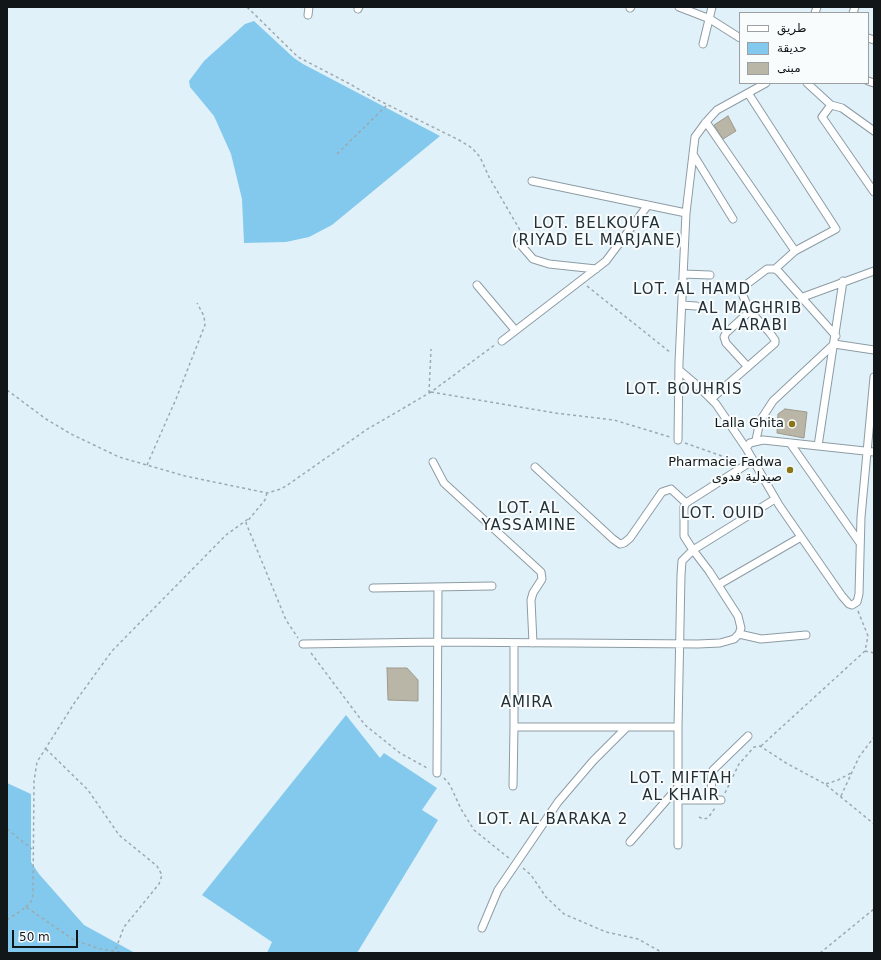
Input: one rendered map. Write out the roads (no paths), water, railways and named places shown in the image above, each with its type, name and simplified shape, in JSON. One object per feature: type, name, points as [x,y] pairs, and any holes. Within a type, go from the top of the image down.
[{"type":"street","points":[[308,16],[309,7]]},
{"type":"street","points":[[679,7],[710,19],[739,37]]},
{"type":"street","points":[[703,44],[712,7]]},
{"type":"street","points":[[678,440],[679,362],[686,213],[695,137],[717,110],[764,84]]},
{"type":"street","points":[[808,84],[831,104],[842,108],[874,130]]},
{"type":"street","points":[[711,399],[775,343],[775,340],[750,311],[743,296],[744,287],[767,269],[775,269],[795,251],[836,229],[748,93]]},
{"type":"street","points":[[831,104],[822,117],[824,122],[874,192]]},
{"type":"street","points":[[706,122],[795,251]]},
{"type":"street","points":[[693,154],[733,219]]},
{"type":"street","points":[[532,181],[686,213]]},
{"type":"street","points":[[502,341],[581,282],[606,261],[648,205]]},
{"type":"street","points":[[523,242],[533,259],[549,264],[596,269]]},
{"type":"street","points":[[775,269],[803,297],[836,336]]},
{"type":"street","points":[[803,297],[843,281],[874,271]]},
{"type":"street","points":[[683,274],[710,275]]},
{"type":"street","points":[[818,446],[836,336],[843,281]]},
{"type":"street","points":[[477,286],[515,330]]},
{"type":"street","points":[[682,305],[696,306]]},
{"type":"street","points":[[748,367],[724,338],[726,333],[750,311]]},
{"type":"street","points":[[834,344],[874,350]]},
{"type":"street","points":[[756,440],[760,421],[773,401],[834,344]]},
{"type":"street","points":[[679,370],[711,399],[746,448],[750,463],[849,604],[855,604],[859,594],[860,543],[870,452],[874,377]]},
{"type":"street","points":[[746,448],[750,443],[756,440],[870,452]]},
{"type":"street","points":[[790,443],[860,543]]},
{"type":"street","points":[[433,462],[444,483],[541,572],[542,579],[533,593],[531,600],[533,643]]},
{"type":"street","points":[[303,644],[438,642],[680,643],[720,642],[734,639],[739,634],[740,622],[718,585],[693,550],[684,532],[683,511],[686,503],[750,463]]},
{"type":"street","points":[[535,467],[613,540],[620,544],[624,543],[630,538],[662,492],[671,489],[686,503]]},
{"type":"street","points":[[678,845],[678,727],[682,561],[693,550],[775,499]]},
{"type":"street","points":[[718,585],[801,537]]},
{"type":"street","points":[[373,588],[492,586]]},
{"type":"street","points":[[437,773],[438,587]]},
{"type":"street","points":[[739,634],[761,639],[806,635]]},
{"type":"street","points":[[513,786],[514,643]]},
{"type":"street","points":[[514,727],[678,727]]},
{"type":"street","points":[[482,928],[498,890],[515,862],[577,779],[626,728]]},
{"type":"street","points":[[712,800],[711,775],[713,770],[748,736]]},
{"type":"street","points":[[630,842],[678,787]]},
{"type":"street","points":[[678,800],[721,800]]},
{"type":"place","name":"Lalla Ghita","points":[[792,424]]},
{"type":"place","name":"Pharmacie Fadwa صيدلية فدوى","points":[[790,470]]},
{"type":"district","name":"LOT. BELKOUFA (RIYAD EL MARJANE)","points":[[597,232]]},
{"type":"district","name":"LOT. AL HAMD","points":[[692,290]]},
{"type":"district","name":"AL MAGHRIB AL ARABI","points":[[750,318]]},
{"type":"district","name":"LOT. BOUHRIS","points":[[684,390]]},
{"type":"district","name":"LOT. OUID","points":[[723,514]]},
{"type":"district","name":"LOT. AL YASSAMINE","points":[[529,518]]},
{"type":"district","name":"AMIRA","points":[[527,703]]},
{"type":"district","name":"LOT. MIFTAH AL KHAIR","points":[[681,788]]},
{"type":"district","name":"LOT. AL BARAKA 2","points":[[553,820]]}]
